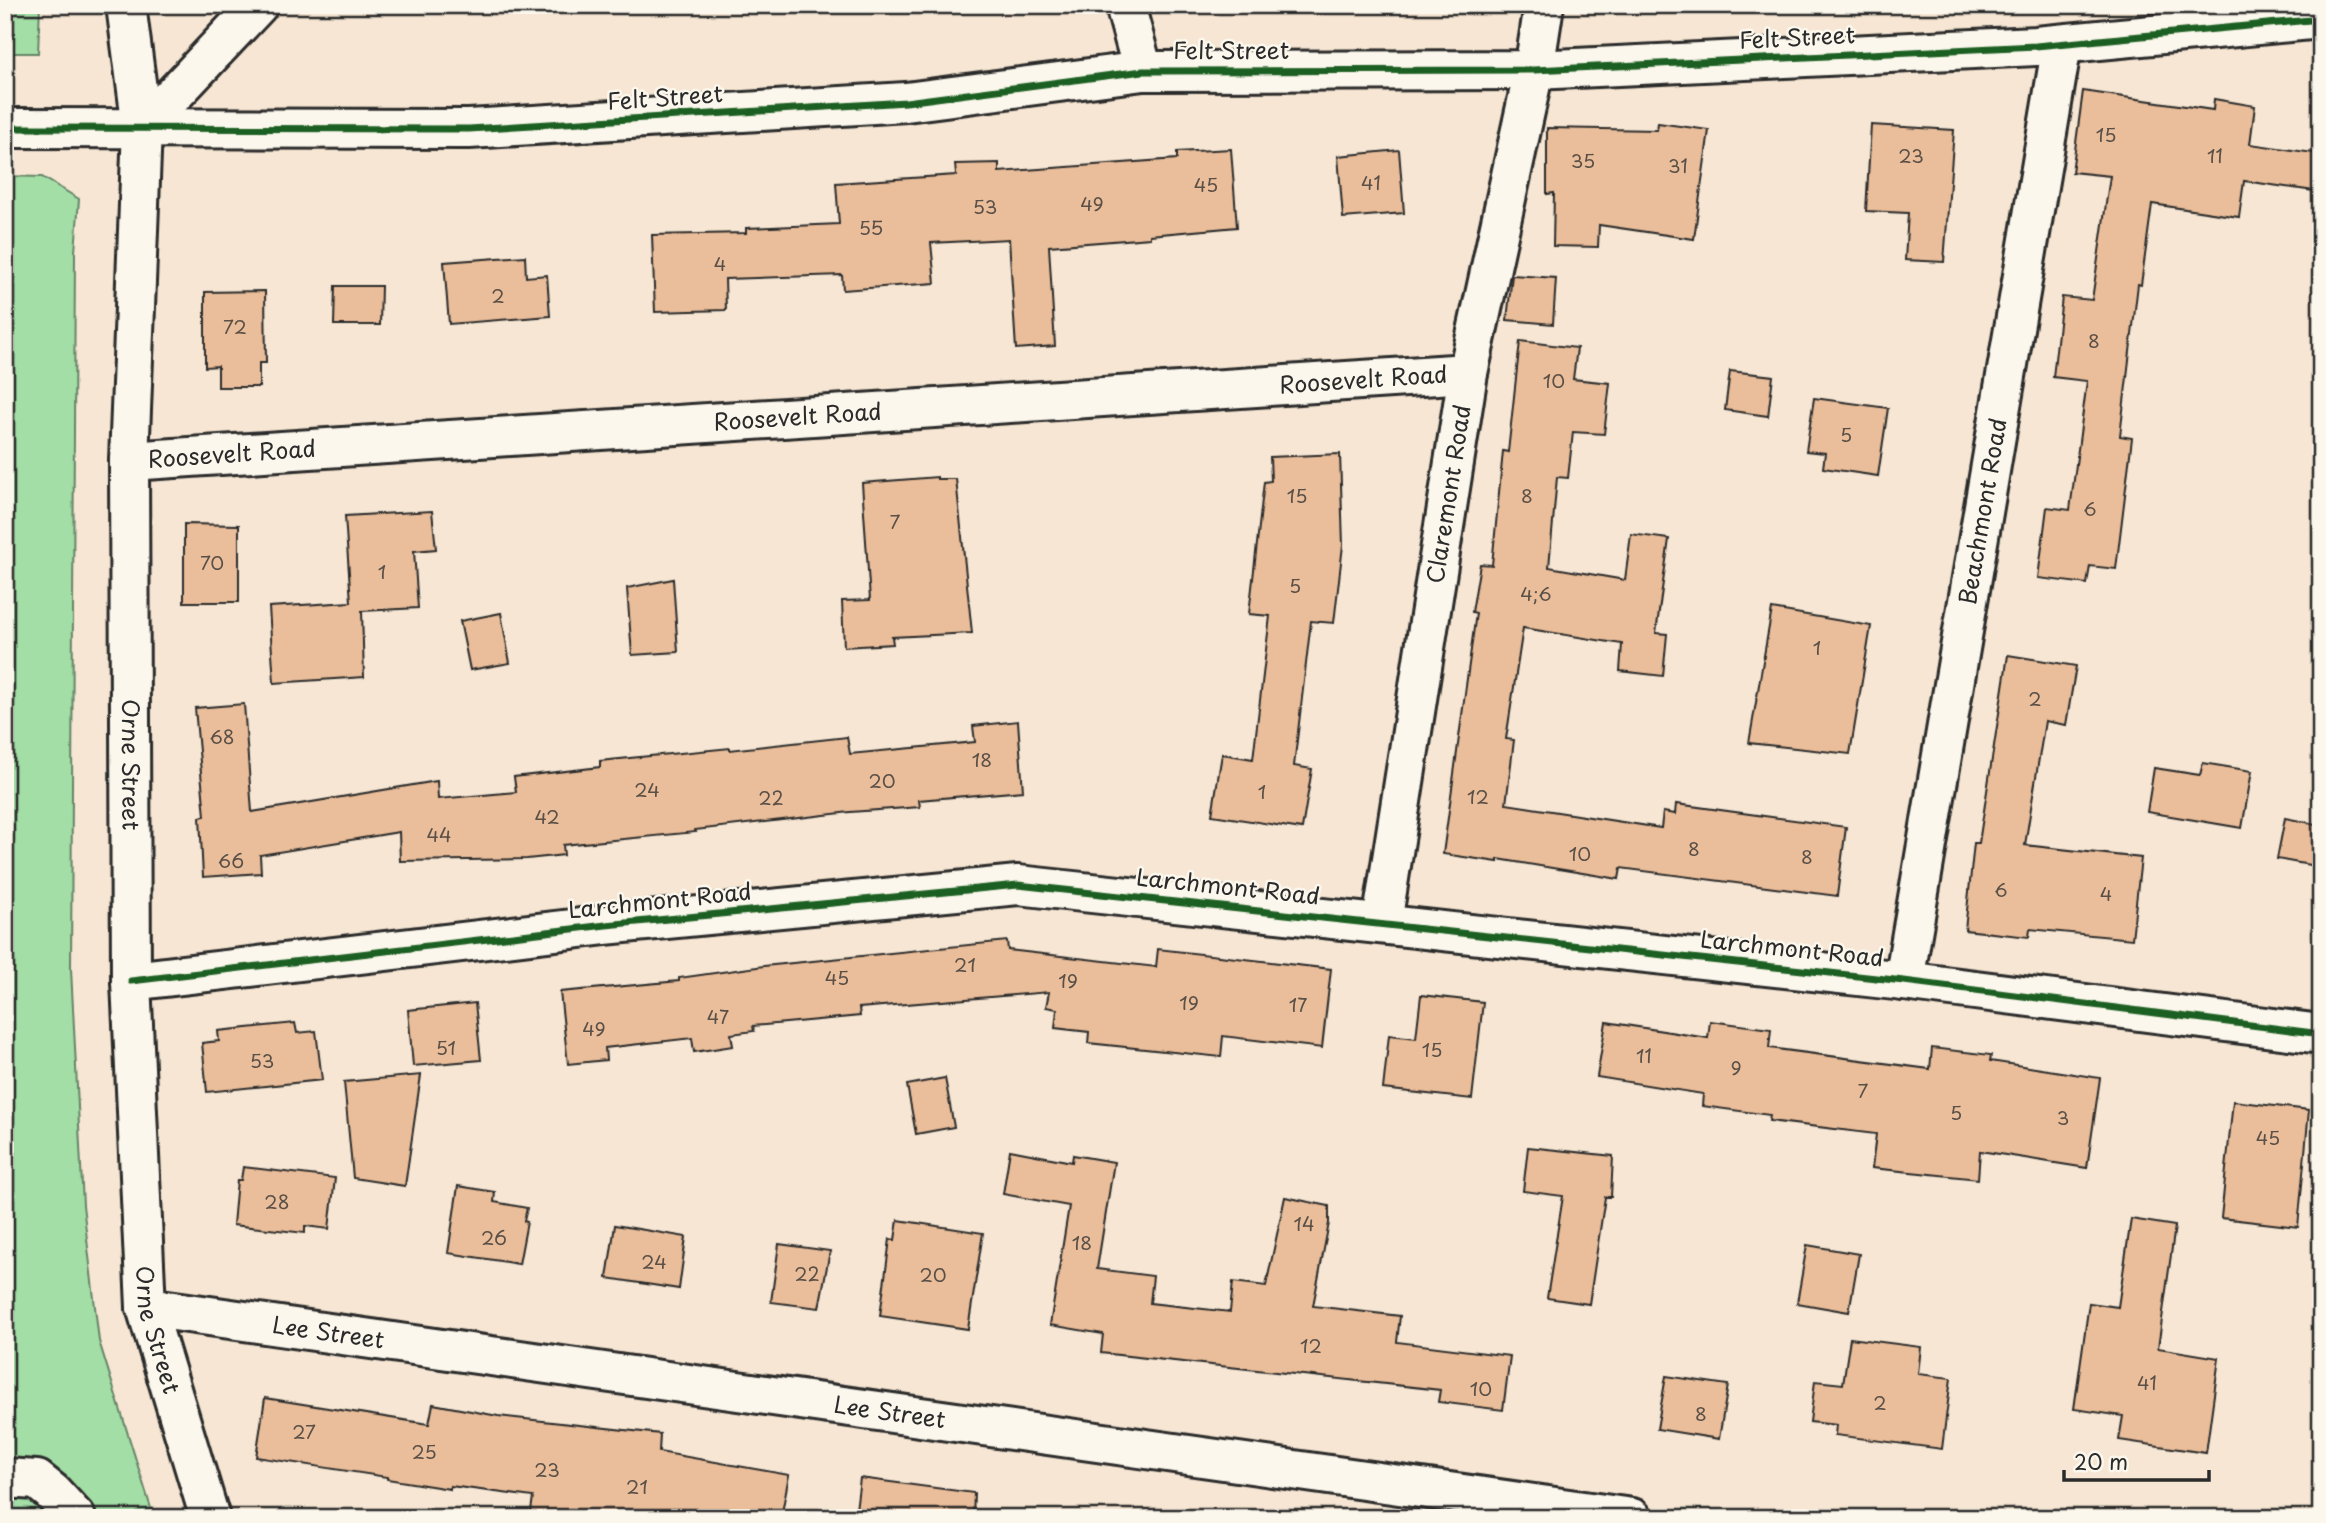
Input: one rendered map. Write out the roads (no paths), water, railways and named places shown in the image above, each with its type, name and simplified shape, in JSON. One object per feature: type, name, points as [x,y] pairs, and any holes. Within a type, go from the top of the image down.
[{"type":"street","name":"Orne Street","points":[[126,5],[142,128],[129,461],[131,981],[146,1307],[210,1518]]},
{"type":"street","points":[[142,128],[257,5]]},
{"type":"street","points":[[1125,5],[1143,71]]},
{"type":"street","name":"Claremont Road","points":[[1382,923],[1468,373],[1534,70],[1544,5]]},
{"type":"street","name":"Felt Street","points":[[5,128],[483,128],[906,102],[1143,71],[1534,70],[2062,44],[2321,19]]},
{"type":"street","name":"Beachmont Road","points":[[1904,981],[2062,44]]},
{"type":"street","name":"Roosevelt Road","points":[[129,461],[1468,373]]},
{"type":"street","name":"Larchmont Road","points":[[131,981],[606,925],[1018,885],[1904,981],[2321,1034]]},
{"type":"street","name":"Lee Street","points":[[146,1307],[1632,1518]]},
{"type":"street","points":[[5,1478],[37,1480],[76,1518]]}]
